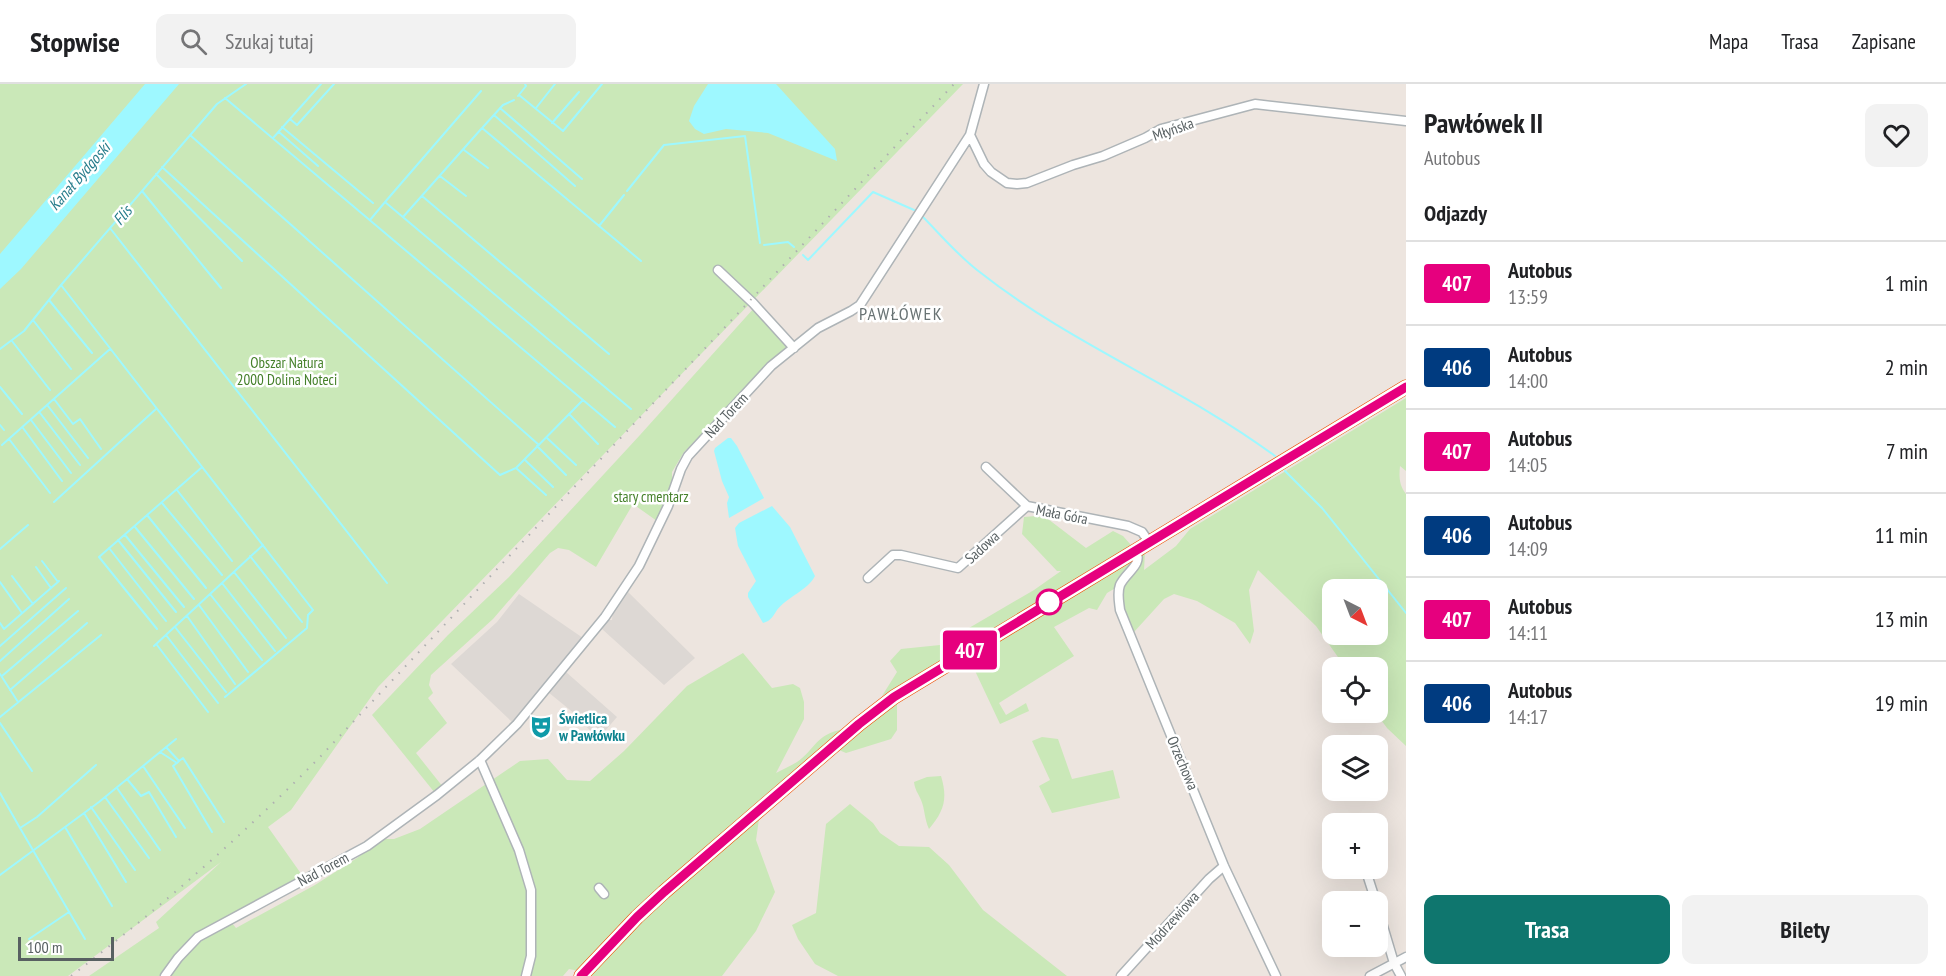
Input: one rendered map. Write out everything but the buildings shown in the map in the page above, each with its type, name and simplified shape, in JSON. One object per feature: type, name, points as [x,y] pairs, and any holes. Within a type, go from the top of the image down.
[{"type":"highway","points":[[581,976],[657,898],[859,724],[894,697],[1406,387]]},
{"type":"street","name":"Nad Torem","points":[[165,976],[198,937],[367,846],[437,795],[480,760],[518,724],[605,617],[639,566],[668,506],[688,456],[771,366],[818,328],[860,305],[970,135],[983,85]]},
{"type":"street","name":"Młyńska","points":[[970,135],[984,164],[991,172],[1007,183],[1017,184],[1027,183],[1103,156],[1161,129],[1255,104],[1406,121]]},
{"type":"street","points":[[718,270],[753,303],[794,348]]},
{"type":"street","name":"Mała Góra","points":[[986,467],[1027,507],[1128,526],[1142,532],[1149,542]]},
{"type":"street","name":"Sadowa","points":[[868,578],[893,555],[958,568],[1027,507]]},
{"type":"street","name":"Orzechowa","points":[[1136,550],[1138,562],[1120,584],[1118,596],[1120,610],[1224,866],[1276,976]]},
{"type":"street","points":[[480,760],[519,850],[531,890],[531,956],[526,976]]},
{"type":"street","name":"Modrzewiowa","points":[[1121,976],[1209,879],[1224,866]]},
{"type":"street","points":[[1388,943],[1401,976]]},
{"type":"street","points":[[1370,976],[1406,957]]},
{"type":"shaded area","points":[[627,591],[695,658],[664,685],[602,629],[606,620],[612,620],[613,610]]},
{"type":"shaded area","points":[[519,594],[583,638],[512,722],[451,664],[497,622]]},
{"type":"shaded area","points":[[566,672],[617,717],[599,738],[548,692]]},
{"type":"green space","name":"Obszar Natura 2000 Dolina Noteci","points":[[0,84],[963,84],[378,687],[291,810],[268,827],[302,875],[227,917],[236,928],[315,885],[382,839],[394,839],[420,829],[520,761],[548,759],[567,780],[590,781],[624,751],[687,686],[743,653],[772,688],[793,684],[800,688],[804,702],[804,719],[776,773],[804,757],[821,738],[844,729],[762,798],[756,840],[775,892],[756,931],[722,976],[589,976],[585,972],[569,969],[563,976],[89,976],[159,928],[156,922],[221,862],[68,976],[0,976]]},
{"type":"green space","name":"stary cmentarz","points":[[754,308],[790,348],[684,452],[672,472],[672,481],[665,504],[657,521],[633,504],[596,567],[569,550],[558,548],[550,553],[493,619],[431,675],[429,685],[433,693],[428,698],[447,723],[416,753],[443,787],[435,793],[372,715],[448,635],[509,577]]},
{"type":"green space","points":[[1406,398],[1406,471],[1400,466],[1400,474],[1401,484],[1406,494],[1406,746],[1383,723],[1388,723],[1388,657],[1338,657],[1329,645],[1388,645],[1388,579],[1322,579],[1322,634],[1258,570],[1249,590],[1254,631],[1250,644],[1235,623],[1197,601],[1174,594],[1164,599],[1134,632],[1124,608],[1124,583],[1107,593],[1097,610],[1089,608],[1054,627],[1074,656],[999,703],[1006,715],[1026,703],[1029,711],[1000,724],[969,658],[1145,552],[1144,570],[1176,546],[1190,529]]},
{"type":"green space","points":[[1036,516],[1048,519],[1086,548],[1113,531],[1123,536],[1131,545],[882,696],[897,672],[890,661],[901,649],[940,645],[1034,590],[1061,571],[1057,571],[1022,534],[1024,517]]},
{"type":"green space","points":[[897,704],[897,730],[891,739],[846,753],[839,750],[861,730]]},
{"type":"green space","points":[[1042,737],[1058,739],[1072,779],[1113,770],[1120,798],[1052,813],[1039,786],[1050,780],[1032,741]]},
{"type":"green space","points":[[941,776],[944,791],[943,804],[929,829],[914,782],[927,777]]},
{"type":"green space","points":[[850,804],[873,823],[880,833],[899,846],[929,847],[949,865],[983,910],[1067,976],[838,976],[815,964],[798,939],[792,925],[816,913],[826,824]]},
{"type":"water","name":"Kanał Bydgoski","points":[[145,84],[179,84],[21,269],[0,289],[0,254]]},
{"type":"water","points":[[708,84],[776,84],[835,149],[837,161],[768,133],[726,129],[704,134],[695,129],[689,121],[694,106]]},
{"type":"water","points":[[728,438],[731,438],[737,446],[764,498],[729,518],[727,503],[729,497],[714,451]]},
{"type":"water","points":[[772,506],[790,527],[815,576],[808,585],[781,605],[770,620],[763,623],[748,597],[756,581],[738,546],[735,528],[739,523]]},
{"type":"waterway","name":"Flis","points":[[0,349],[24,331],[217,104],[246,84]]},
{"type":"waterway","points":[[273,138],[321,84]]},
{"type":"waterway","points":[[290,119],[297,125],[334,84]]},
{"type":"waterway","points":[[518,96],[526,86],[525,84]]},
{"type":"waterway","points":[[536,108],[555,84]]},
{"type":"waterway","points":[[519,95],[563,131],[602,84]]},
{"type":"waterway","points":[[385,202],[481,91]]},
{"type":"waterway","points":[[552,123],[579,92]]},
{"type":"waterway","points":[[225,98],[615,427]]},
{"type":"waterway","points":[[483,127],[503,105],[514,100]]},
{"type":"waterway","points":[[500,108],[582,179]]},
{"type":"waterway","points":[[494,115],[575,186]]},
{"type":"waterway","points":[[282,127],[373,203]]},
{"type":"waterway","points":[[403,217],[482,128],[641,261]]},
{"type":"waterway","points":[[279,132],[318,166]]},
{"type":"waterway","points":[[190,135],[539,445]]},
{"type":"waterway","points":[[627,191],[664,145],[745,136],[760,243]]},
{"type":"waterway","points":[[464,150],[488,168]]},
{"type":"waterway","points":[[162,167],[500,475],[516,468],[583,400]]},
{"type":"waterway","points":[[156,174],[242,261]]},
{"type":"waterway","points":[[440,176],[466,196]]},
{"type":"waterway","points":[[142,191],[221,288]]},
{"type":"waterway","points":[[803,255],[808,260],[873,192],[914,210]]},
{"type":"waterway","points":[[599,226],[624,195]]},
{"type":"waterway","points":[[422,196],[609,354]]},
{"type":"waterway","points":[[370,220],[385,202],[631,409]]},
{"type":"waterway","points":[[922,216],[965,260],[1016,299],[1089,344],[1203,408],[1275,456]]},
{"type":"waterway","points":[[110,228],[387,583]]},
{"type":"waterway","points":[[764,245],[788,242],[794,247]]},
{"type":"waterway","points":[[61,285],[313,610],[308,615],[307,628],[225,697]]},
{"type":"waterway","points":[[49,300],[92,353]]},
{"type":"waterway","points":[[33,320],[71,369]]},
{"type":"waterway","points":[[12,341],[50,390]]},
{"type":"waterway","points":[[2,445],[110,349]]},
{"type":"waterway","points":[[0,387],[22,414]]},
{"type":"waterway","points":[[54,399],[73,424],[80,419],[101,449]]},
{"type":"waterway","points":[[48,406],[88,458]]},
{"type":"waterway","points":[[54,502],[156,409]]},
{"type":"waterway","points":[[40,413],[80,465]]},
{"type":"waterway","points":[[569,414],[598,444]]},
{"type":"waterway","points":[[31,420],[71,473]]},
{"type":"waterway","points":[[0,425],[4,430]]},
{"type":"waterway","points":[[23,428],[62,481]]},
{"type":"waterway","points":[[547,438],[576,465]]},
{"type":"waterway","points":[[9,439],[50,493]]},
{"type":"waterway","points":[[537,446],[566,475]]},
{"type":"waterway","points":[[525,460],[553,487]]},
{"type":"waterway","points":[[157,629],[99,557],[201,468]]},
{"type":"waterway","points":[[516,468],[546,495]]},
{"type":"waterway","points":[[1285,471],[1322,508],[1406,613]]},
{"type":"waterway","points":[[177,490],[232,561]]},
{"type":"waterway","points":[[162,503],[222,575]]},
{"type":"waterway","points":[[147,515],[206,588]]},
{"type":"waterway","points":[[0,549],[28,525]]},
{"type":"waterway","points":[[135,527],[194,599]]},
{"type":"waterway","points":[[125,535],[184,607]]},
{"type":"waterway","points":[[118,540],[176,612]]},
{"type":"waterway","points":[[154,646],[263,545]]},
{"type":"waterway","points":[[109,548],[166,621]]},
{"type":"waterway","points":[[250,556],[302,622]]},
{"type":"waterway","points":[[42,561],[58,582]]},
{"type":"waterway","points":[[36,567],[51,588]]},
{"type":"waterway","points":[[234,572],[286,638]]},
{"type":"waterway","points":[[12,576],[33,604]]},
{"type":"waterway","points":[[0,623],[4,629],[59,581]]},
{"type":"waterway","points":[[0,582],[22,613]]},
{"type":"waterway","points":[[222,583],[275,651]]},
{"type":"waterway","points":[[0,646],[66,588]]},
{"type":"waterway","points":[[210,594],[262,660]]},
{"type":"waterway","points":[[0,661],[69,599]]},
{"type":"waterway","points":[[199,605],[248,672]]},
{"type":"waterway","points":[[2,676],[78,611]]},
{"type":"waterway","points":[[187,616],[235,684]]},
{"type":"waterway","points":[[10,690],[87,623]]},
{"type":"waterway","points":[[175,627],[226,692]]},
{"type":"waterway","points":[[0,717],[101,635]]},
{"type":"waterway","points":[[166,635],[218,703]]},
{"type":"waterway","points":[[157,645],[208,712]]},
{"type":"waterway","points":[[0,674],[18,702]]},
{"type":"waterway","points":[[0,723],[32,771]]},
{"type":"waterway","points":[[0,875],[99,802],[176,739]]},
{"type":"waterway","points":[[166,747],[179,761],[183,758],[224,822]]},
{"type":"waterway","points":[[160,752],[177,763]]},
{"type":"waterway","points":[[178,762],[173,766],[212,832]]},
{"type":"waterway","points":[[85,939],[20,828],[37,817],[96,765]]},
{"type":"waterway","points":[[143,766],[185,828]]},
{"type":"waterway","points":[[127,779],[141,796],[149,792],[176,837]]},
{"type":"waterway","points":[[117,788],[160,850]]},
{"type":"waterway","points":[[0,793],[20,828]]},
{"type":"waterway","points":[[105,797],[149,858]]},
{"type":"waterway","points":[[91,807],[135,870]]},
{"type":"waterway","points":[[84,813],[126,882]]},
{"type":"waterway","points":[[65,827],[112,906]]},
{"type":"waterway","points":[[29,939],[69,912]]},
{"type":"railway","points":[[71,976],[199,871],[320,757],[954,84]]},
{"type":"bus line","name":"407","points":[[581,976],[664,892],[859,724],[894,697],[1406,387]]},
{"type":"place","name":"Świetlica w Pawłówku","points":[[541,727]]},
{"type":"district","name":"PAWŁÓWEK","points":[[901,313]]}]
